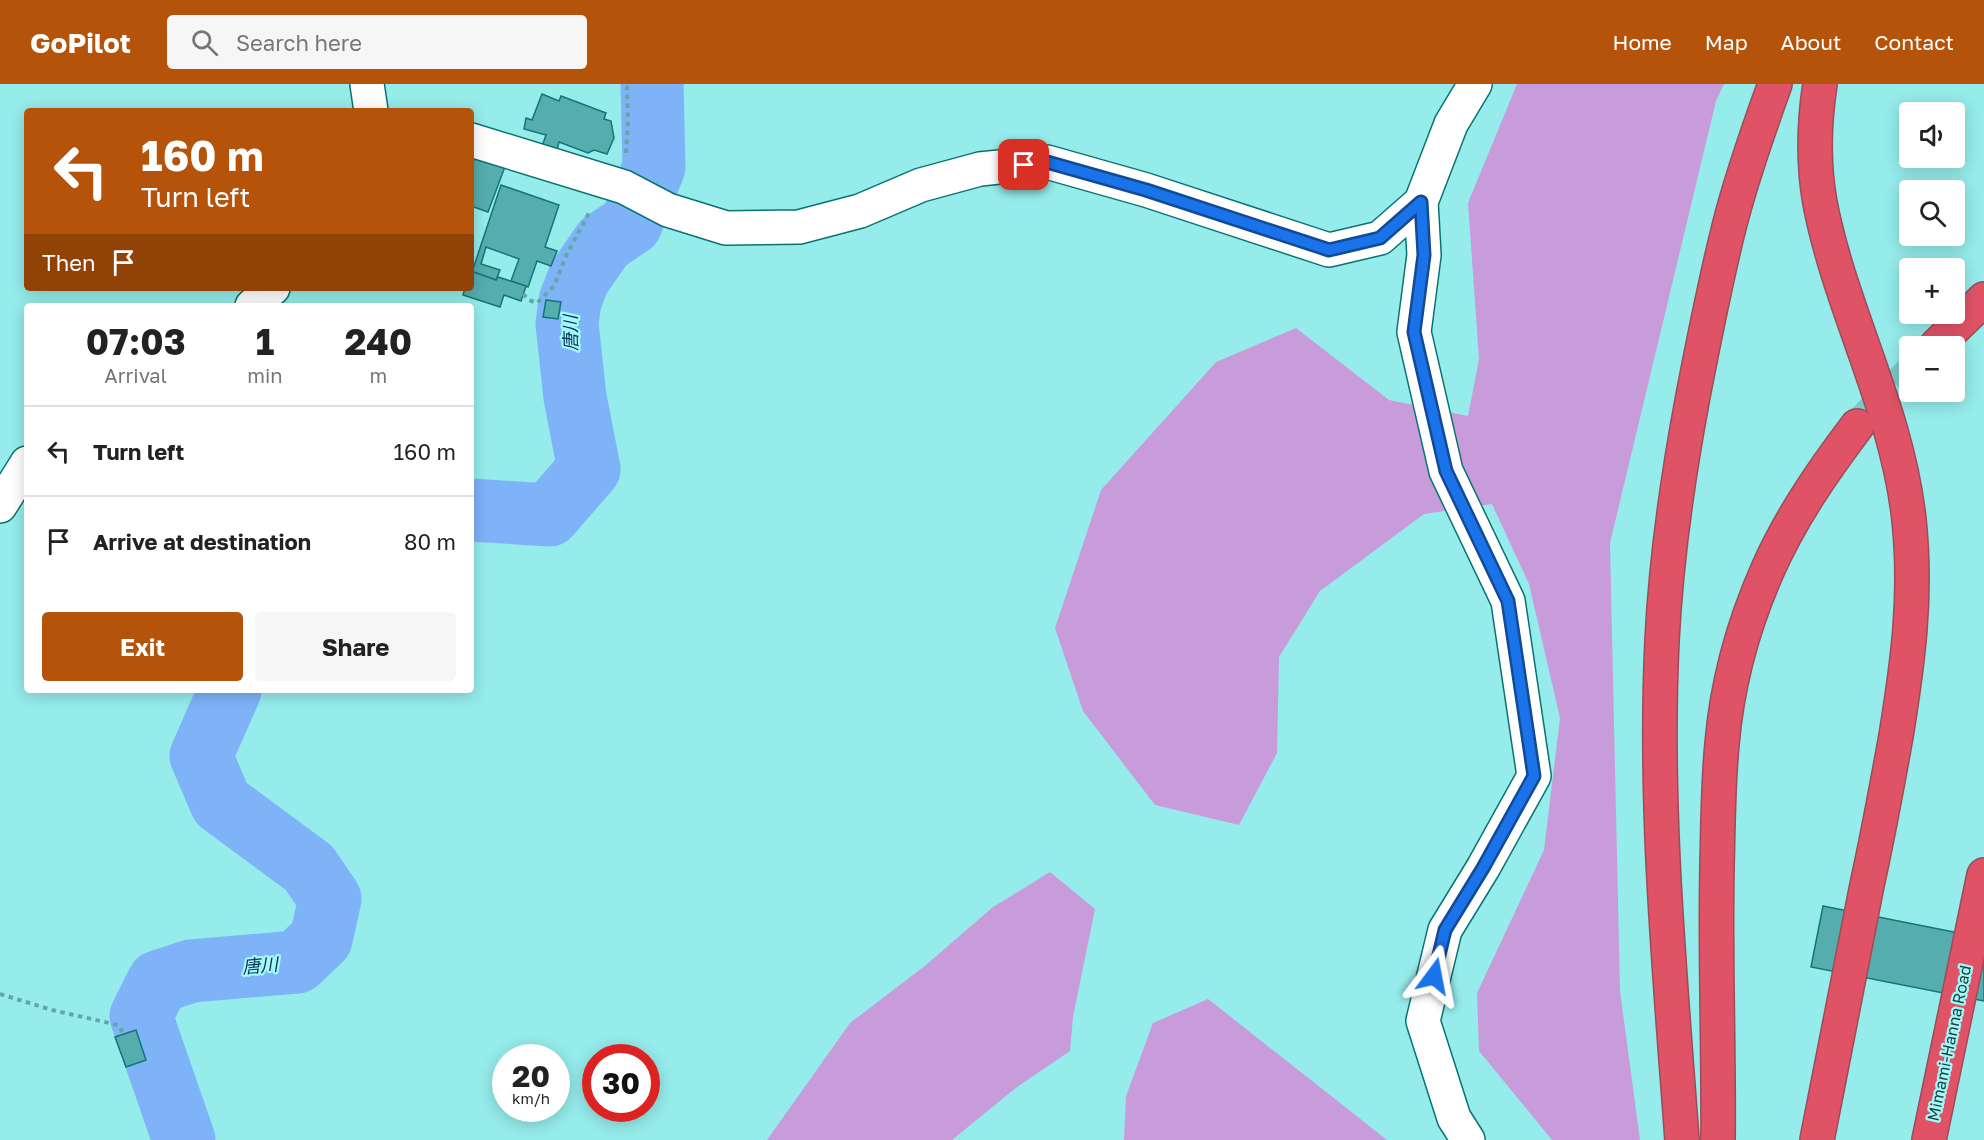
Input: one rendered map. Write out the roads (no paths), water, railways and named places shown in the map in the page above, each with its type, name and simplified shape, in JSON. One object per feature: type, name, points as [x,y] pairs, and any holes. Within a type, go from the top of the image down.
[{"type":"highway","points":[[1682,1140],[1665,900],[1660,722],[1662,640],[1683,449],[1705,334],[1729,225],[1775,84]]},
{"type":"highway","points":[[1817,1140],[1882,812],[1908,664],[1913,570],[1901,469],[1889,419],[1830,249],[1820,200],[1815,150],[1820,84]]},
{"type":"highway","points":[[1946,336],[1984,299]]},
{"type":"highway","points":[[1718,1140],[1716,936],[1718,816],[1722,742],[1732,681],[1748,621],[1768,568],[1794,518],[1822,472],[1857,426]]},
{"type":"highway","name":"Mimami-Hanna Road","points":[[1929,1140],[1984,875]]},
{"type":"street","points":[[367,84],[371,108]]},
{"type":"street","points":[[1468,1140],[1454,1118],[1423,1022],[1445,930],[1483,868],[1534,776],[1508,601],[1446,471],[1414,332],[1424,255],[1421,202],[1451,124],[1475,84]]},
{"type":"street","points":[[474,141],[612,184],[668,210],[726,228],[800,227],[860,211],[921,185],[980,169],[1047,162],[1146,190],[1329,250],[1380,238],[1421,202]]},
{"type":"street","points":[[256,303],[270,291]]},
{"type":"street","points":[[0,506],[24,468]]},
{"type":"waterway","name":"唐川","points":[[474,510],[549,515],[589,469],[575,397],[567,324],[570,301],[579,278],[604,242],[631,224],[654,167],[652,84]]},
{"type":"waterway","name":"唐川","points":[[184,1140],[141,1016],[158,982],[191,971],[297,962],[321,939],[330,899],[309,868],[221,803],[201,756],[229,693]]},
{"type":"tunnel","points":[[1863,421],[1899,384]]}]
